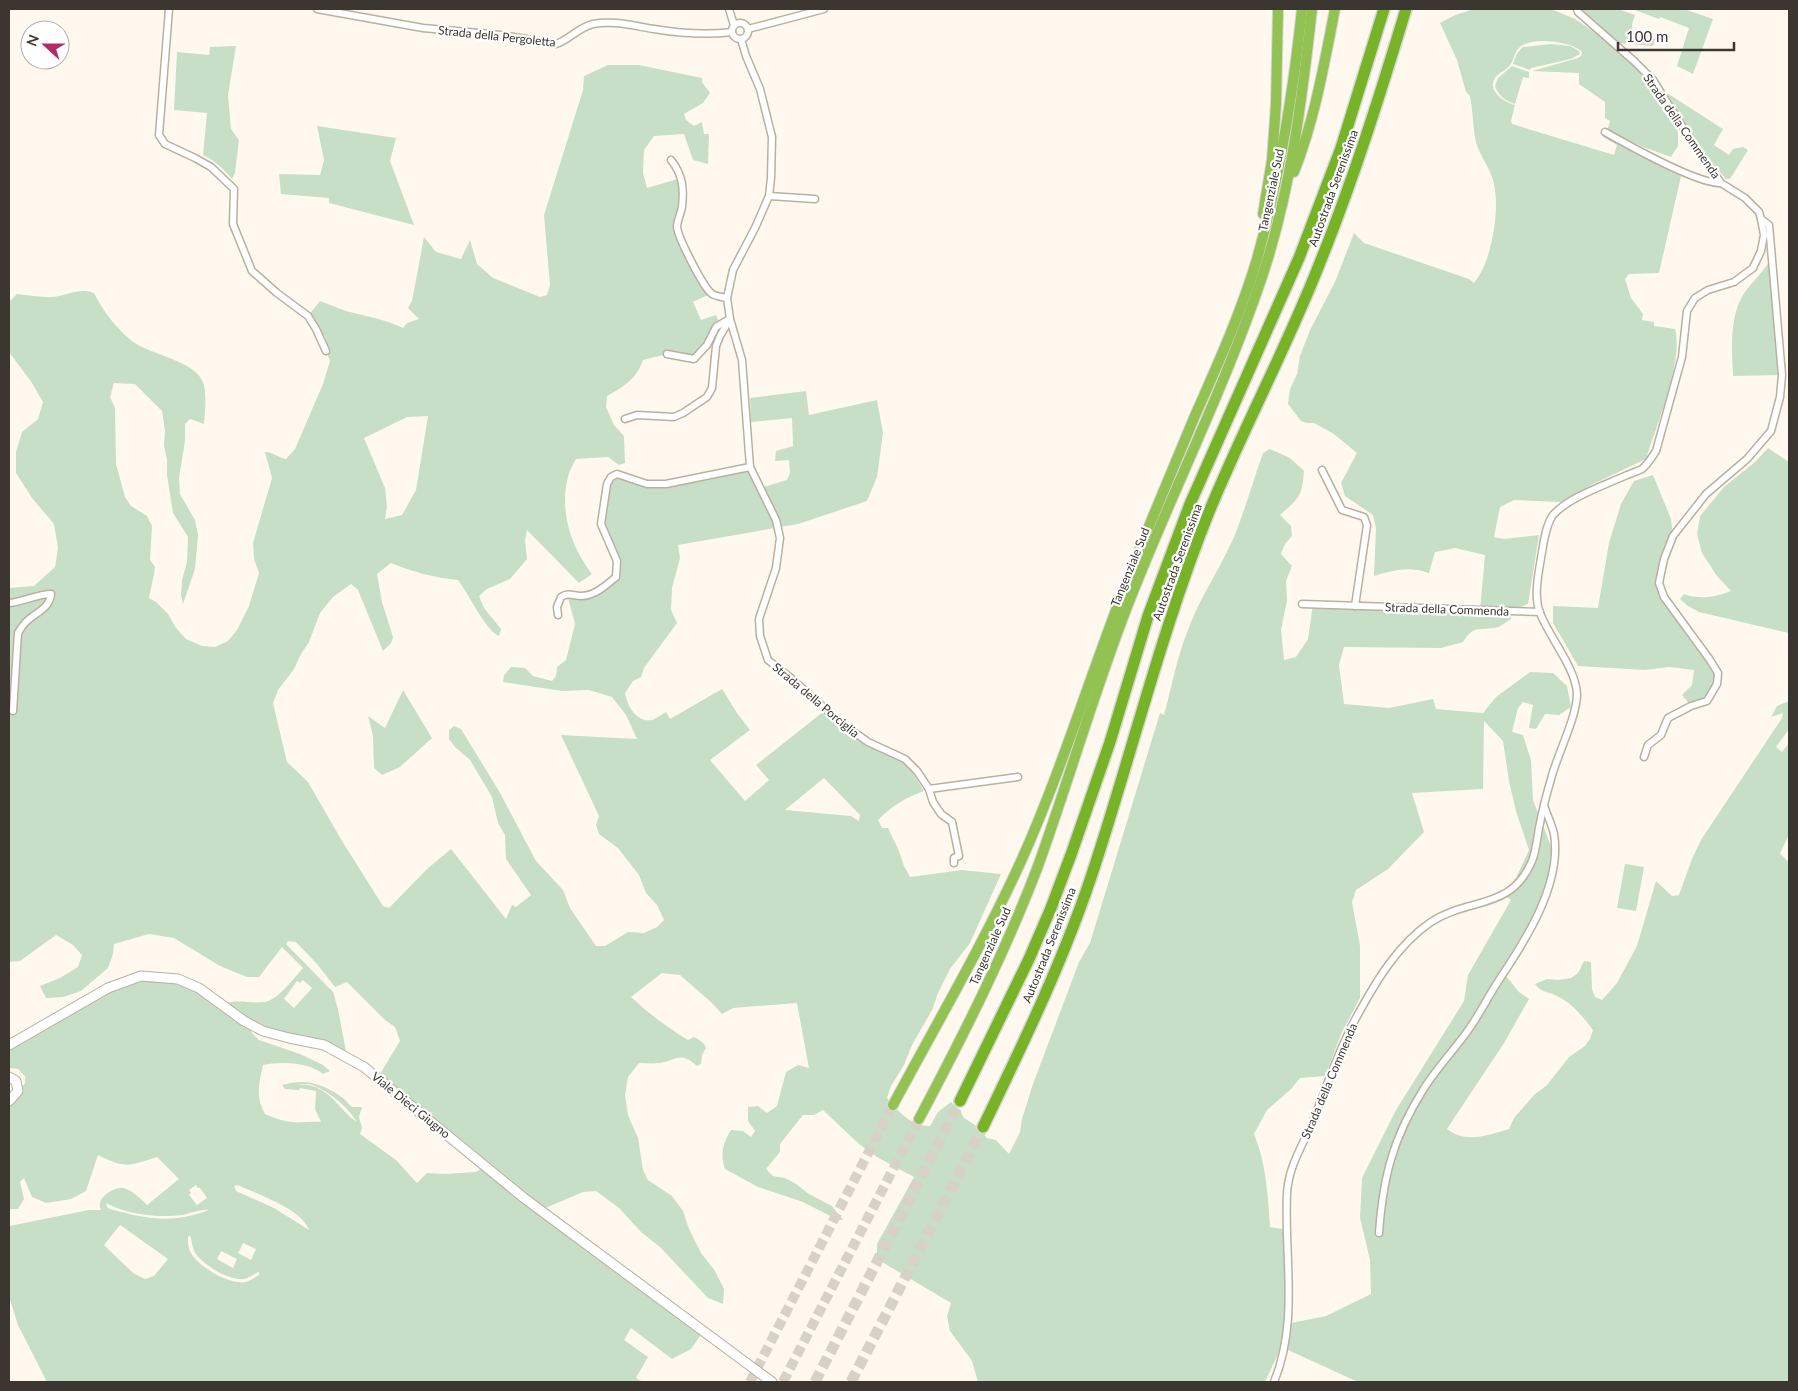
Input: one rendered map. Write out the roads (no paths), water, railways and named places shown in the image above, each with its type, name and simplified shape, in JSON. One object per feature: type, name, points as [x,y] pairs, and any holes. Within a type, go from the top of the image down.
[{"type":"highway","points":[[1256,260],[1272,160],[1276,104],[1278,9]]},
{"type":"highway","name":"Tangenziale Sud","points":[[893,1105],[985,934],[1022,858],[1054,779],[1117,605],[1219,361],[1256,260],[1282,159],[1302,9]]},
{"type":"highway","name":"Tangenziale Sud","points":[[919,1118],[968,1026],[1004,950],[1038,866],[1126,609],[1219,391],[1250,311],[1286,194],[1300,110],[1312,9]]},
{"type":"highway","points":[[1286,194],[1306,142],[1320,91],[1335,9]]},
{"type":"highway","name":"Autostrada Serenissima","points":[[960,1101],[1029,959],[1054,899],[1110,742],[1148,616],[1190,504],[1299,258],[1341,148],[1384,9]]},
{"type":"highway","name":"Autostrada Serenissima","points":[[983,1127],[1022,1046],[1075,922],[1096,863],[1167,629],[1209,513],[1319,266],[1360,155],[1406,9]]},
{"type":"main road","name":"Viale Dieci Giugno","points":[[9,1045],[108,988],[142,976],[178,979],[199,988],[244,1020],[264,1031],[324,1045],[364,1067],[524,1198],[772,1382]]},
{"type":"main road","points":[[9,1077],[16,1082],[18,1091],[9,1101]]},
{"type":"street","points":[[169,9],[159,134],[165,144],[211,167],[234,189],[233,224],[252,271],[271,289],[308,316],[316,328],[326,351]]},
{"type":"street","name":"Strada della Pergoletta","points":[[317,9],[424,28],[501,35],[556,44],[564,42],[592,24],[612,22],[660,30],[720,34],[732,32]]},
{"type":"street","points":[[729,9],[734,25],[732,32],[735,38],[741,39],[747,35],[748,29]]},
{"type":"street","points":[[748,29],[824,9]]},
{"type":"street","name":"Strada della Commenda","points":[[1274,1382],[1288,1324],[1290,1278],[1287,1192],[1291,1168],[1311,1125],[1343,1044],[1386,967],[1411,939],[1432,922],[1451,912],[1504,895],[1519,884],[1534,858],[1544,805],[1575,707],[1577,694],[1576,686],[1567,664],[1540,612],[1537,596],[1545,534],[1553,516],[1568,504],[1591,491],[1642,468],[1649,462],[1656,451],[1682,357],[1687,312],[1695,298],[1708,290],[1734,282],[1754,268],[1761,251],[1764,235],[1759,212],[1745,198],[1721,183],[1695,147],[1653,80],[1578,12],[1577,9]]},
{"type":"street","points":[[734,25],[742,23],[748,29]]},
{"type":"street","name":"Strada della Porciglia","points":[[741,39],[760,89],[772,137],[771,178],[768,196],[733,270],[726,298],[742,360],[750,466],[776,520],[780,538],[776,568],[759,619],[760,636],[768,660],[840,722],[868,742],[905,760],[917,771],[929,789],[933,802],[941,814],[952,822],[959,856],[954,858],[954,863]]},
{"type":"street","name":"Strada della Commenda","points":[[1605,132],[1636,149],[1701,179],[1713,184],[1721,183]]},
{"type":"street","points":[[672,160],[679,170],[683,186],[682,207],[677,226],[680,237],[701,278],[712,294],[726,298]]},
{"type":"street","points":[[768,196],[815,199]]},
{"type":"street","points":[[1644,757],[1648,745],[1661,734],[1668,718],[1690,706],[1707,700],[1717,684],[1718,673],[1664,597],[1659,583],[1664,559],[1674,536],[1706,494],[1747,459],[1772,431],[1780,397],[1781,356],[1769,225],[1761,219]]},
{"type":"street","points":[[667,354],[694,359],[707,345],[716,327],[730,319]]},
{"type":"street","points":[[625,419],[637,415],[674,417],[707,397],[712,388],[716,346],[730,319]]},
{"type":"street","points":[[558,616],[556,607],[561,596],[567,594],[584,596],[606,587],[616,577],[617,560],[601,524],[607,484],[611,477],[617,474],[647,484],[666,484],[750,466]]},
{"type":"street","points":[[1322,470],[1342,510],[1364,517],[1367,524],[1355,606]]},
{"type":"street","points":[[9,604],[44,594],[52,594],[51,601],[46,607],[24,623],[18,633],[13,711]]},
{"type":"street","name":"Strada della Commenda","points":[[1302,604],[1540,612]]},
{"type":"street","points":[[929,789],[1018,776]]},
{"type":"street","points":[[1379,1233],[1385,1180],[1390,1160],[1414,1105],[1437,1070],[1478,1017],[1493,989],[1525,940],[1550,883],[1555,856],[1554,833],[1544,805]]},
{"type":"tunnel","points":[[815,1382],[960,1101]]},
{"type":"tunnel","points":[[750,1382],[893,1105]]},
{"type":"tunnel","points":[[783,1382],[919,1119]]},
{"type":"tunnel","points":[[851,1382],[983,1127]]}]
